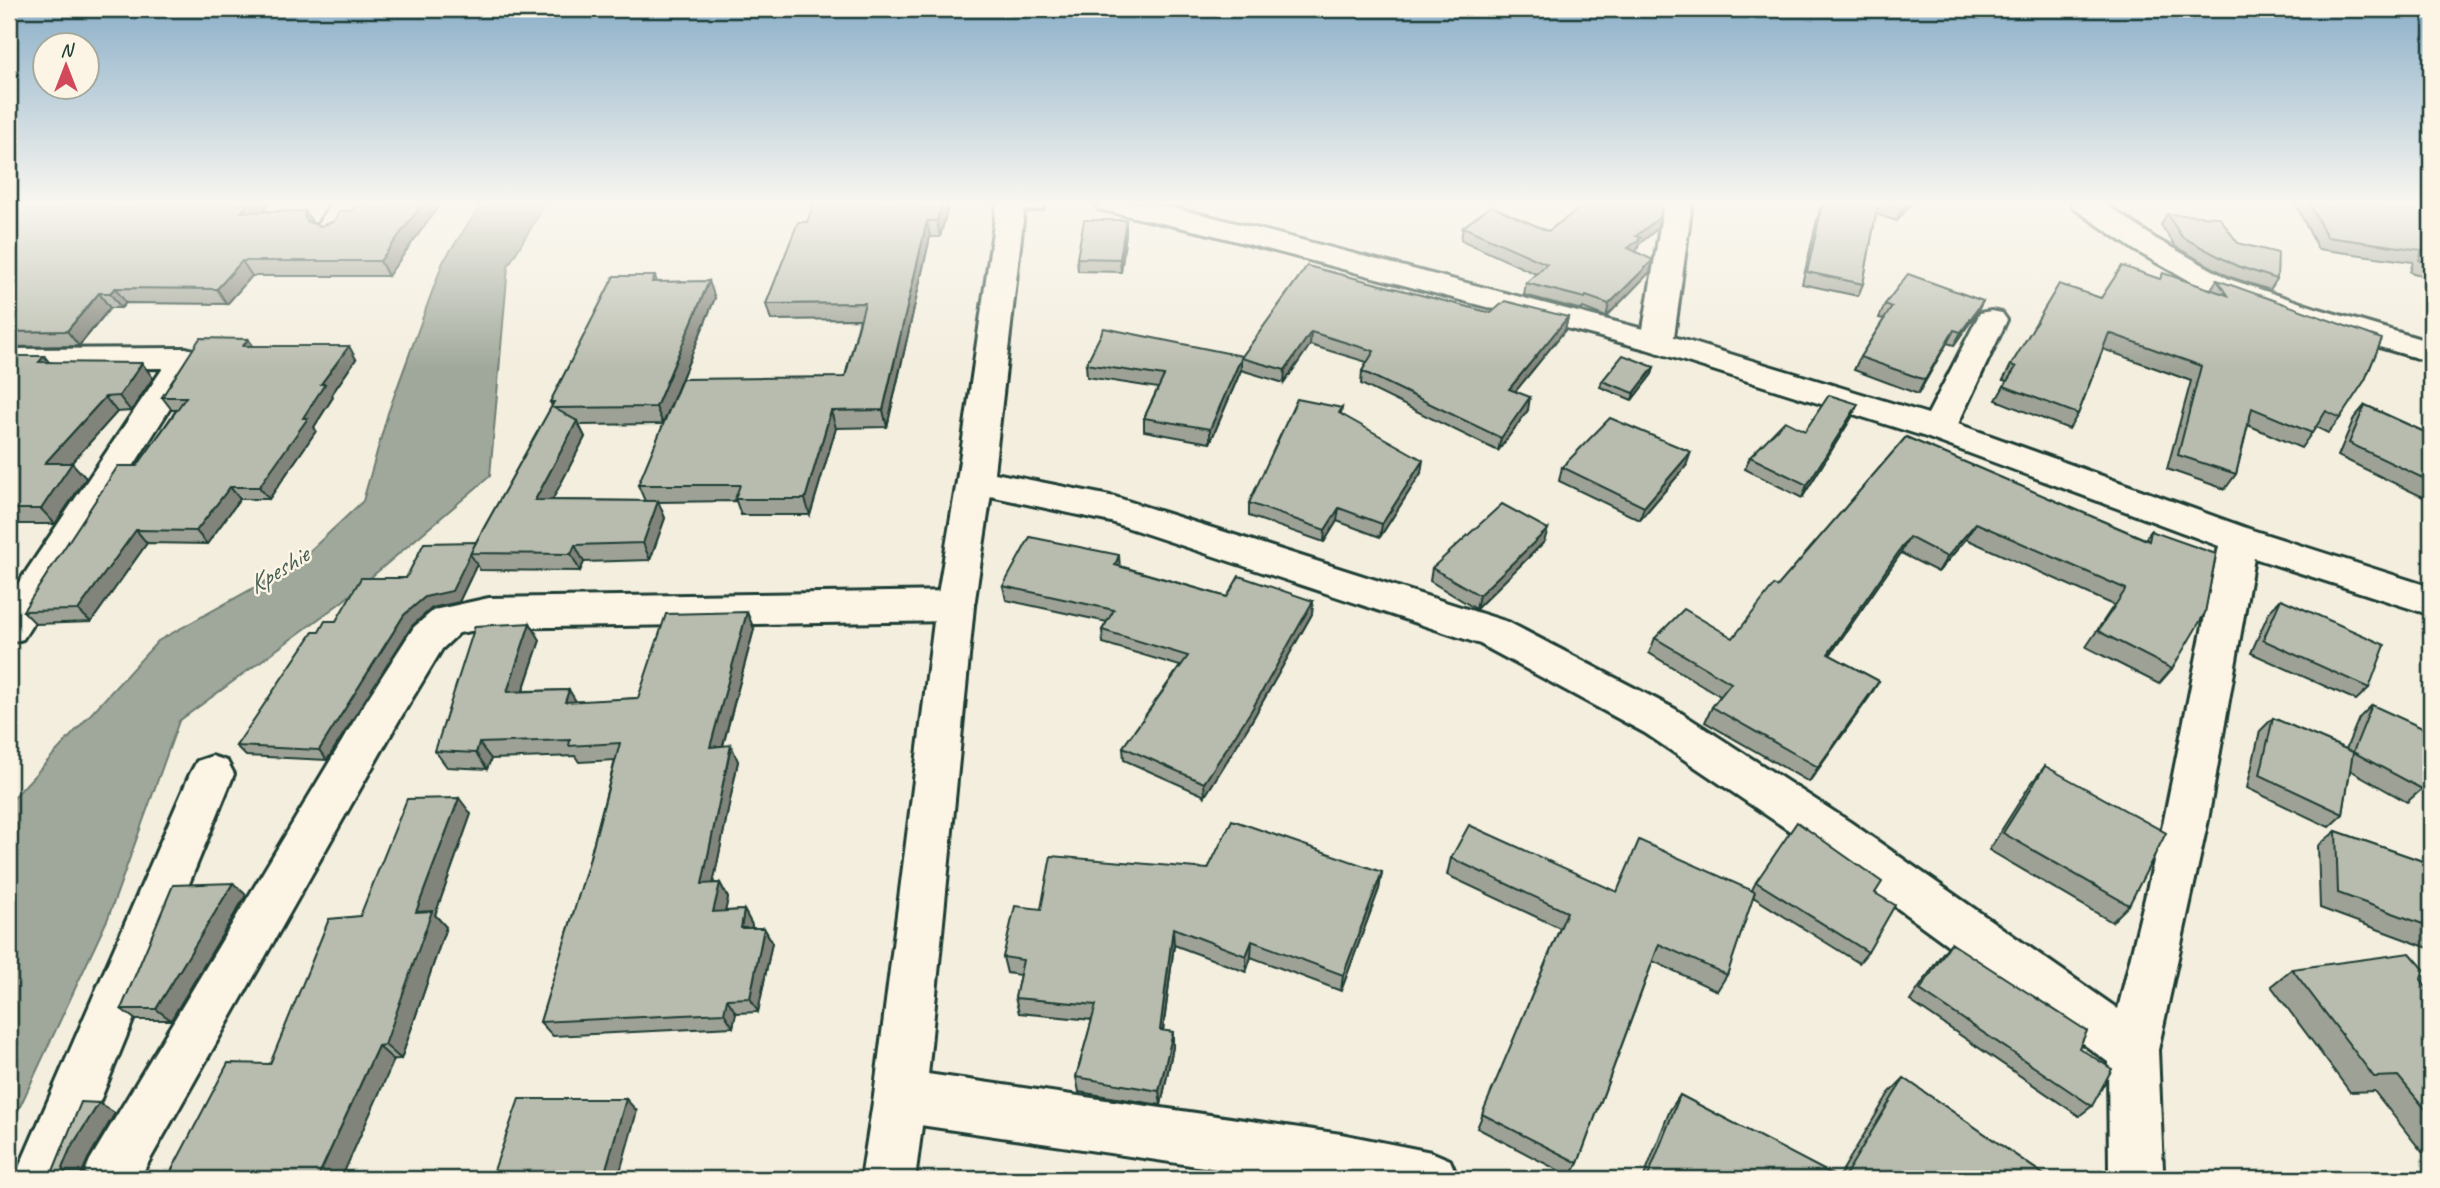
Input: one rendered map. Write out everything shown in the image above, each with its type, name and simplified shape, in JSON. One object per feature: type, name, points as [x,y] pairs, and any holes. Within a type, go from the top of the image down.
[{"type":"street","points":[[888,1179],[900,1096],[955,606],[1010,258]]},
{"type":"street","points":[[1337,258],[1657,342],[1938,429],[2239,539],[2431,600]]},
{"type":"street","points":[[1657,342],[1670,258]]},
{"type":"street","points":[[2170,258],[2218,285],[2308,316],[2431,352]]},
{"type":"street","points":[[1938,429],[1991,320]]},
{"type":"street","points":[[9,359],[186,358],[9,628]]},
{"type":"street","points":[[975,481],[1115,510],[1494,633],[1660,721],[1834,836],[2133,1050]]},
{"type":"street","points":[[2133,1179],[2136,1170],[2133,1050],[2186,820],[2239,539]]},
{"type":"street","points":[[109,1179],[383,710],[428,638],[448,620],[489,613],[955,606]]},
{"type":"street","points":[[41,1179],[212,774]]},
{"type":"street","points":[[900,1096],[1341,1161],[1431,1179]]},
{"type":"shaded area","points":[[445,258],[513,258],[508,266],[490,476],[343,601],[179,721],[108,918],[9,1130],[9,803],[158,641],[295,565],[363,501],[388,413]]},
{"type":"building","points":[[9,258],[382,258],[380,261],[242,261],[217,289],[115,288],[110,293],[99,293],[67,331],[9,332]]},
{"type":"building","points":[[784,258],[918,258],[883,410],[831,411],[805,499],[735,499],[740,485],[638,485],[682,379],[845,377],[865,303],[766,304]]},
{"type":"building","points":[[1534,258],[1653,260],[1609,304],[1586,296],[1585,298],[1526,283],[1547,264]]},
{"type":"building","points":[[1810,258],[1868,258],[1863,284],[1807,272]]},
{"type":"building","points":[[2223,258],[2278,258],[2277,279]]},
{"type":"building","points":[[2431,258],[2431,264],[2419,260]]},
{"type":"building","points":[[1307,266],[1491,313],[1505,301],[1568,317],[1509,389],[1530,397],[1501,438],[1362,371],[1374,351],[1311,332],[1285,370],[1241,358]]},
{"type":"building","points":[[2122,266],[2160,279],[2163,273],[2227,295],[2217,280],[2382,339],[2365,380],[2340,418],[2326,411],[2312,433],[2252,408],[2236,474],[2178,455],[2201,366],[2109,333],[2078,414],[2004,386],[2016,367],[2011,365],[2059,284],[2101,298]]},
{"type":"building","points":[[1908,274],[1983,301],[1961,332],[1954,330],[1925,380],[1860,357],[1892,307],[1885,304]]},
{"type":"building","points":[[614,276],[655,276],[652,282],[709,281],[656,407],[554,408],[577,421],[535,500],[658,501],[643,543],[575,545],[571,554],[470,553],[554,402],[550,402]]},
{"type":"building","points":[[1104,328],[1242,356],[1210,429],[1144,418],[1164,376],[1086,364]]},
{"type":"building","points":[[200,338],[248,339],[243,346],[349,346],[321,384],[325,384],[303,418],[308,418],[259,487],[230,487],[196,531],[136,530],[78,610],[23,611],[118,466],[137,466],[186,397],[162,397]]},
{"type":"building","points":[[1623,355],[1654,367],[1634,393],[1602,381]]},
{"type":"building","points":[[9,356],[44,356],[39,362],[142,363],[119,396],[105,397],[45,463],[72,463],[41,509],[9,509]]},
{"type":"building","points":[[1829,395],[1858,404],[1807,485],[1750,457],[1785,421],[1805,431]]},
{"type":"building","points":[[1297,399],[1342,408],[1339,413],[1423,460],[1382,524],[1339,508],[1325,530],[1249,503]]},
{"type":"building","points":[[2365,405],[2431,435],[2431,482],[2349,443]]},
{"type":"building","points":[[1610,418],[1691,452],[1644,507],[1562,467]]},
{"type":"building","points":[[1906,437],[2149,541],[2151,531],[2216,554],[2205,613],[2172,669],[2098,631],[2126,589],[1976,523],[1947,557],[1909,537],[1828,654],[1879,681],[1818,767],[1712,707],[1731,683],[1655,638],[1684,609],[1733,638],[1774,585],[1777,587]]},
{"type":"building","points":[[1502,504],[1548,529],[1479,595],[1432,568]]},
{"type":"building","points":[[1030,537],[1119,555],[1115,565],[1227,597],[1239,576],[1313,601],[1251,711],[1204,783],[1123,747],[1188,656],[1102,630],[1114,610],[1003,586]]},
{"type":"building","points":[[476,542],[452,591],[425,597],[404,615],[319,750],[236,746],[313,632],[319,632],[325,621],[336,621],[361,578],[406,578],[424,543]]},
{"type":"building","points":[[2281,599],[2385,645],[2369,688],[2263,640]]},
{"type":"building","points":[[747,612],[710,747],[731,745],[702,884],[720,883],[713,912],[744,910],[741,928],[764,928],[750,998],[727,999],[724,1013],[540,1022],[588,865],[620,743],[569,746],[570,740],[479,743],[476,753],[435,751],[475,626],[530,623],[507,692],[569,690],[565,702],[638,698],[666,614]]},
{"type":"building","points":[[2372,705],[2431,732],[2431,763],[2422,789],[2353,752]]},
{"type":"building","points":[[2273,718],[2353,752],[2343,814],[2260,775]]},
{"type":"building","points":[[2045,766],[2166,833],[2129,905],[2003,833]]},
{"type":"building","points":[[459,798],[416,912],[432,911],[385,1045],[378,1046],[317,1179],[167,1179],[228,1063],[270,1064],[329,919],[360,916],[407,799]]},
{"type":"building","points":[[1232,820],[1382,872],[1343,975],[1252,941],[1246,956],[1173,928],[1160,1030],[1173,1032],[1159,1091],[1076,1077],[1096,1005],[1015,998],[1023,960],[1003,957],[1015,906],[1041,909],[1051,856],[1208,869]]},
{"type":"building","points":[[1797,822],[1882,882],[1875,893],[1895,905],[1868,952],[1756,882]]},
{"type":"building","points":[[1469,825],[1617,892],[1639,840],[1755,892],[1727,975],[1659,944],[1578,1163],[1482,1114],[1567,912],[1451,858]]},
{"type":"building","points":[[2336,831],[2431,864],[2431,927],[2338,893]]},
{"type":"building","points":[[233,883],[156,1009],[121,1009],[173,885]]},
{"type":"building","points":[[1951,943],[2087,1031],[2079,1048],[2112,1069],[2092,1106],[1920,990]]},
{"type":"building","points":[[2410,953],[2424,969],[2421,979],[2431,996],[2431,1116],[2398,1076],[2374,1077],[2292,969]]},
{"type":"building","points":[[1904,1078],[2050,1179],[1843,1179]]},
{"type":"building","points":[[1680,1095],[1841,1179],[1647,1179]]},
{"type":"building","points":[[519,1099],[626,1099],[603,1179],[491,1179]]},
{"type":"building","points":[[81,1102],[99,1103],[70,1149],[62,1168],[64,1172],[83,1172],[78,1179],[34,1178],[38,1172],[53,1171]]},
{"type":"water label","name":"Kpeshie","points":[[278,570]]}]
